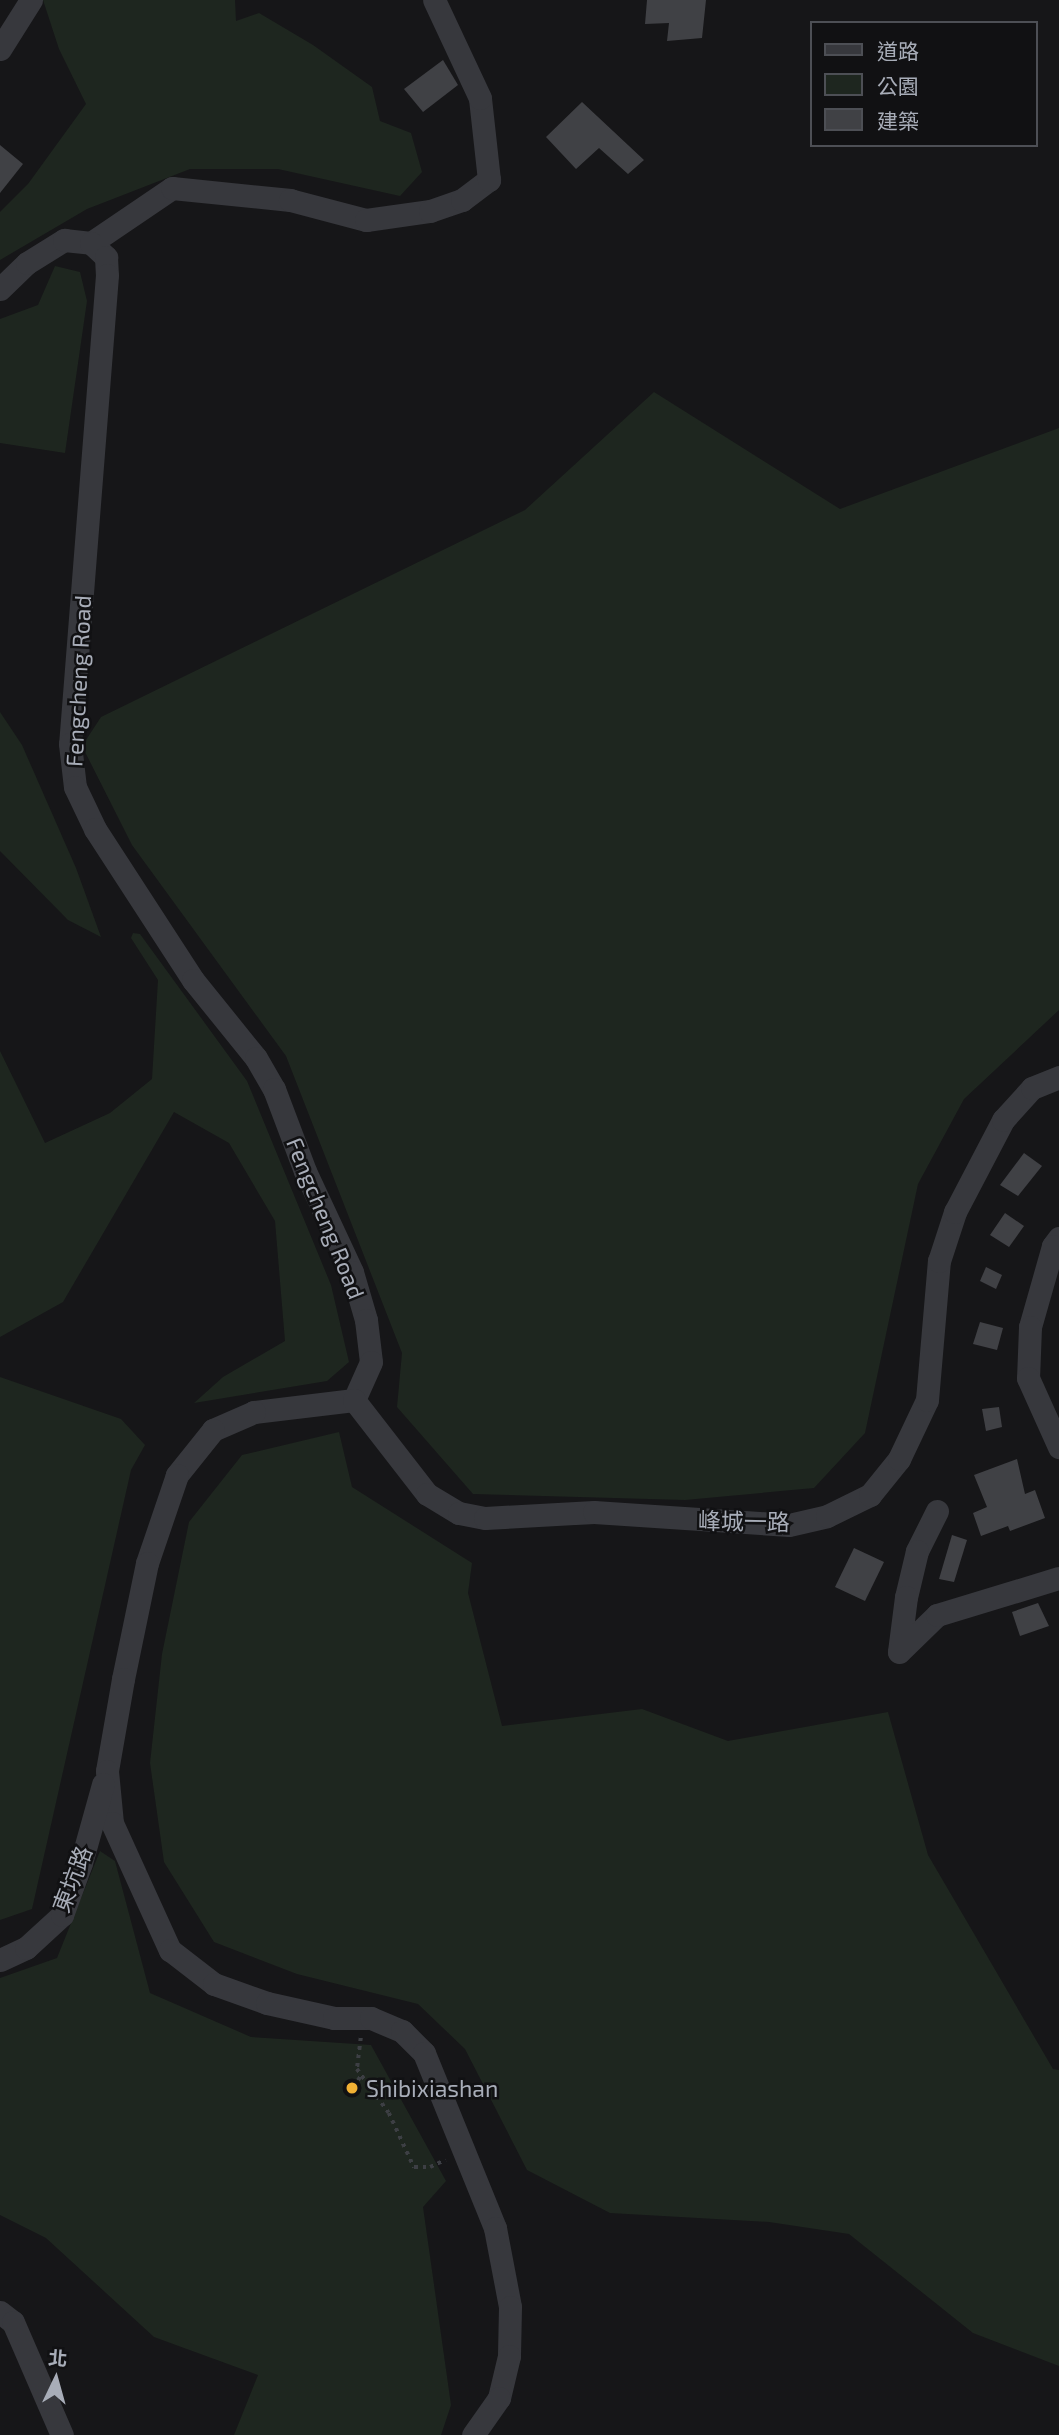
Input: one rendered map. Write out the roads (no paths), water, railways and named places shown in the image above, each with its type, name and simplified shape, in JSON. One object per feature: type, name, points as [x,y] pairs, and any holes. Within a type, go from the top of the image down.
[{"type":"street","points":[[0,49],[31,0]]},
{"type":"street","points":[[0,289],[27,262],[64,240],[92,243],[172,188],[290,200],[366,220],[430,211],[462,200],[489,180],[480,98],[434,0]]},
{"type":"street","name":"Fengcheng Road","points":[[92,243],[106,257],[107,275],[70,744],[75,788],[95,829],[193,980],[256,1058],[274,1089],[306,1171],[352,1272],[366,1320],[371,1362],[354,1400]]},
{"type":"street","name":"峰城一路","points":[[354,1400],[427,1494],[459,1513],[485,1518],[594,1512],[789,1525],[827,1516],[870,1495],[899,1459],[927,1400],[939,1261],[955,1212],[1003,1120],[1032,1088],[1059,1077]]},
{"type":"street","points":[[1059,1238],[1053,1246],[1030,1327],[1028,1378],[1059,1447]]},
{"type":"street","points":[[354,1400],[254,1412],[213,1430],[177,1475],[147,1563],[107,1771],[112,1822],[170,1950],[215,1984],[267,2003],[334,2018],[371,2018],[402,2031],[424,2053],[495,2228],[510,2307],[509,2356],[499,2398],[473,2435]]},
{"type":"street","points":[[937,1511],[917,1551],[906,1597],[899,1652],[937,1615],[1059,1578]]},
{"type":"street","name":"東坑路","points":[[0,1960],[26,1948],[62,1915],[81,1863],[107,1771]]},
{"type":"street","points":[[0,2312],[13,2322],[62,2435]]},
{"type":"place","name":"Shibixiashan","points":[[352,2088]]}]
